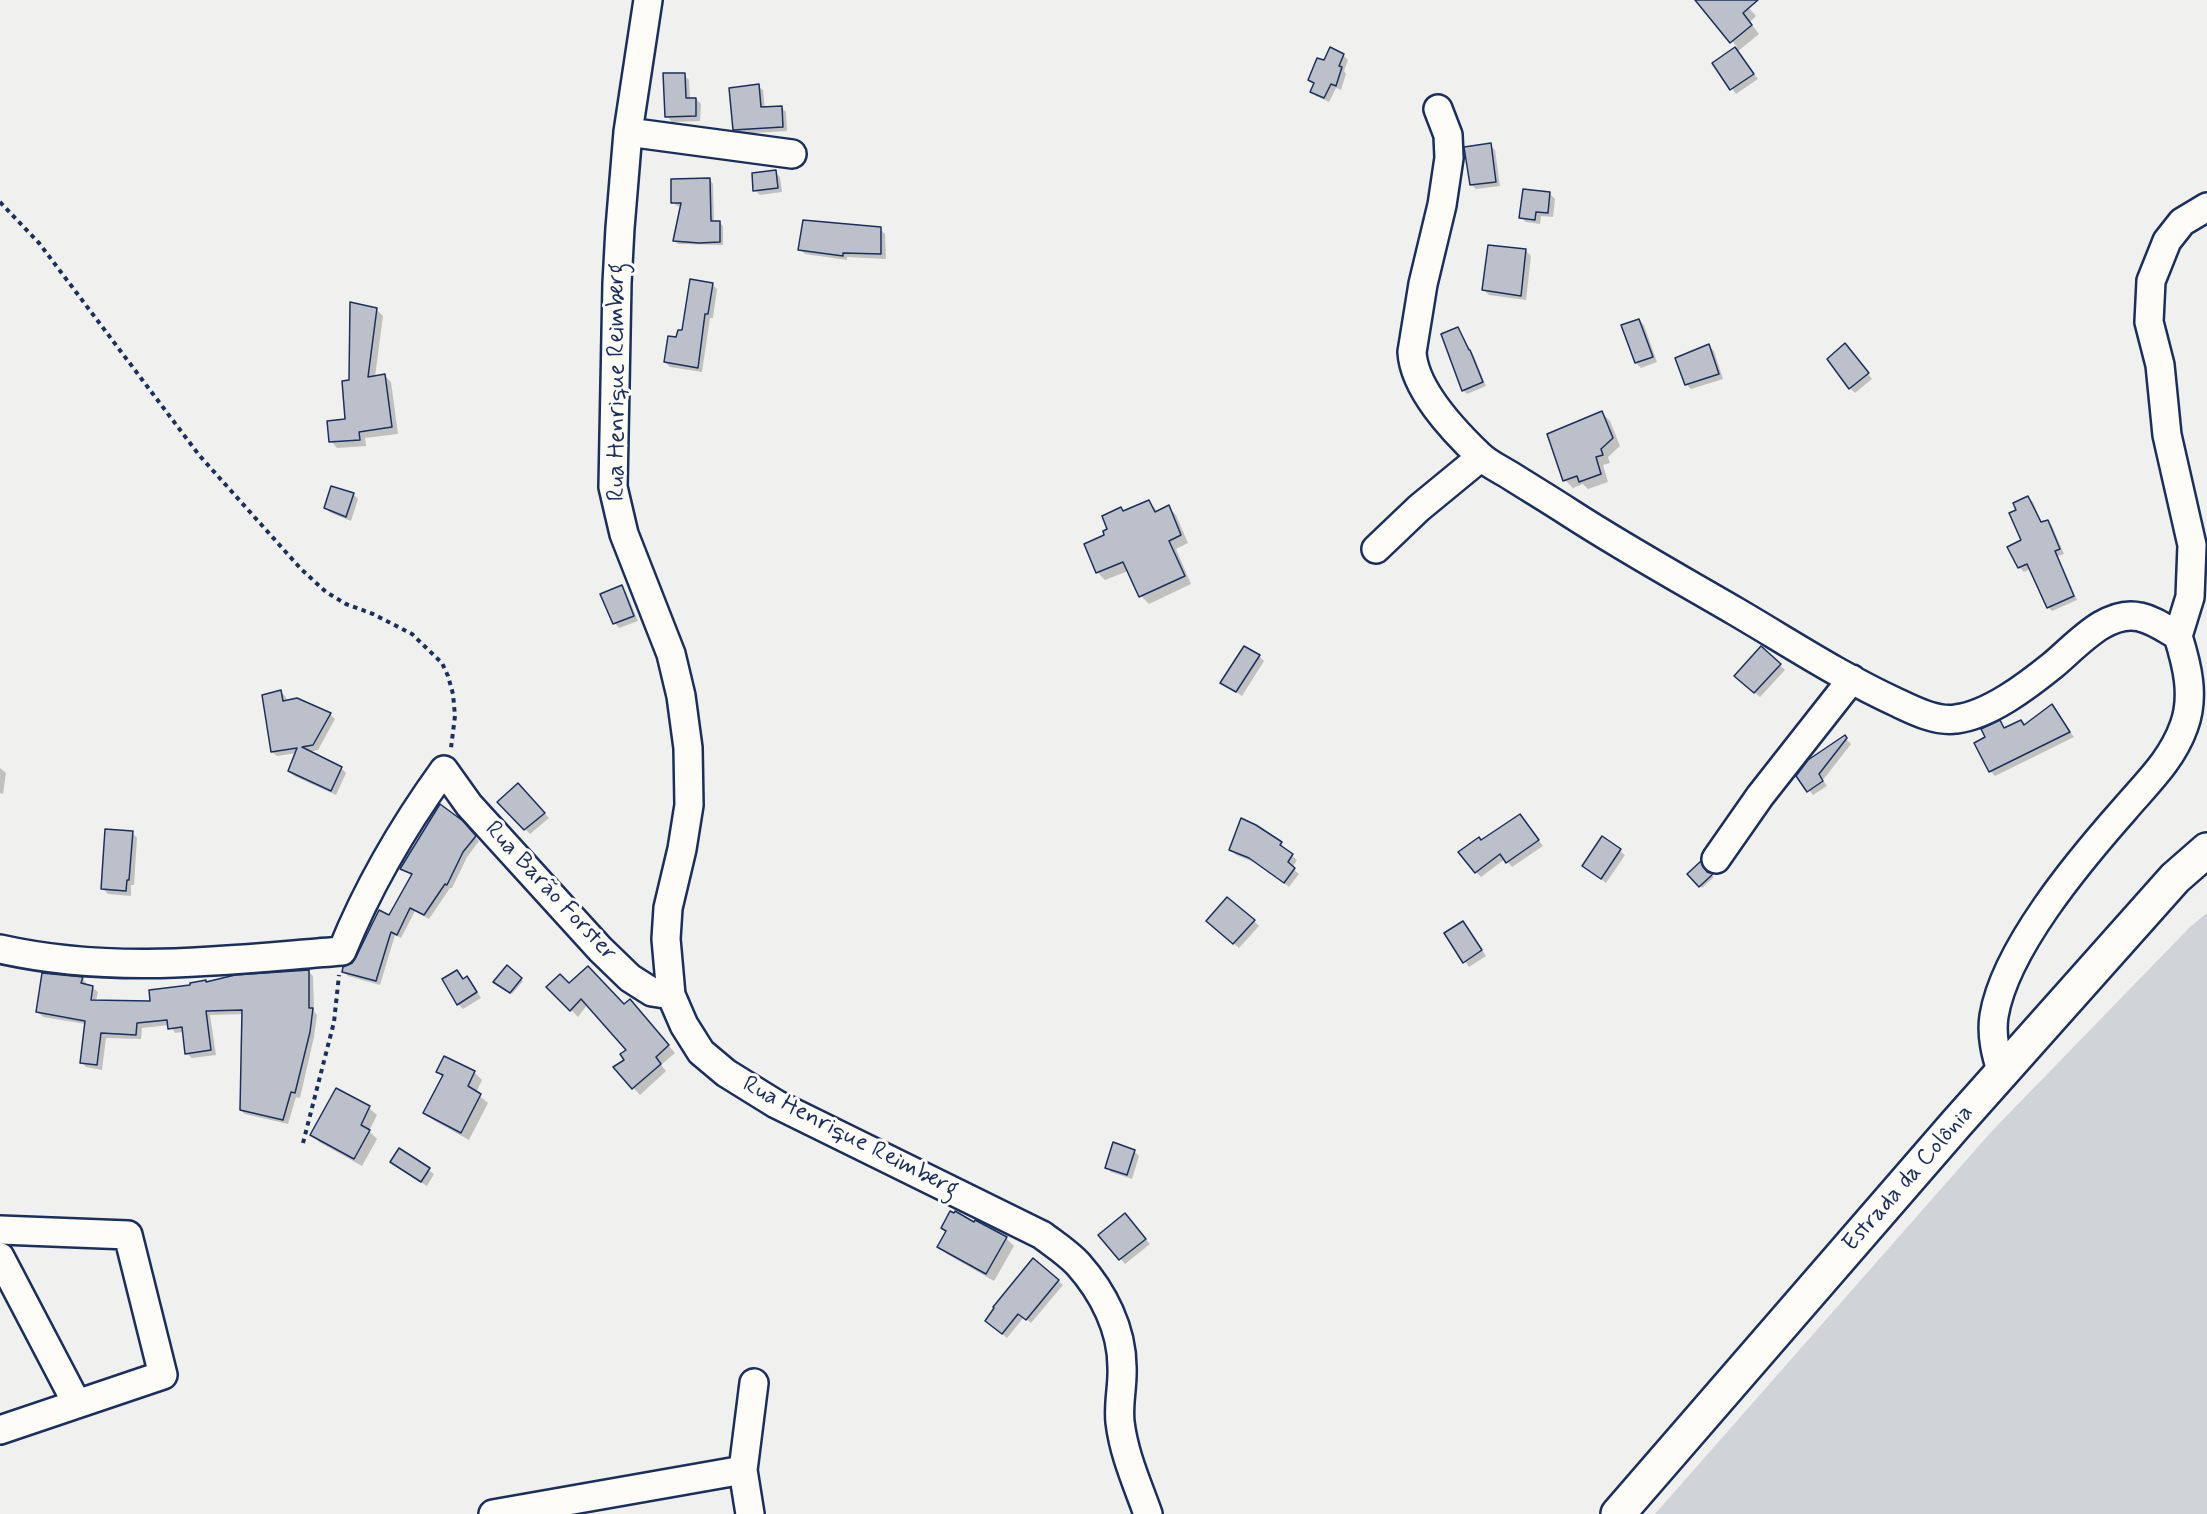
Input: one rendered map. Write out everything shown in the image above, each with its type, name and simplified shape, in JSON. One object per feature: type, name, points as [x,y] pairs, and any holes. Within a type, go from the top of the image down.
[{"type":"main road","name":"Estrada da Colônia","points":[[1618,1514],[1956,1124],[2175,878],[2207,850]]},
{"type":"street","name":"Rua Henrique Reimberg","points":[[648,0],[628,132],[616,283],[614,487],[624,534],[670,654],[681,696],[688,748],[689,805],[682,849],[668,908],[666,939],[671,995],[684,1024],[701,1052],[726,1073],[777,1104],[1042,1235],[1077,1263],[1110,1312],[1118,1333],[1122,1368],[1120,1419],[1124,1445],[1130,1468],[1148,1514]]},
{"type":"street","points":[[1438,109],[1448,135],[1449,158],[1442,205],[1423,284],[1412,362],[1424,388],[1446,419],[1481,457],[1613,540],[1852,679],[1920,713],[1937,718],[1955,720],[1994,705],[2019,690],[2084,638],[2105,624],[2123,617],[2139,617],[2178,636]]},
{"type":"street","points":[[628,132],[792,154]]},
{"type":"street","points":[[2002,1074],[1994,1047],[1994,1018],[2010,966],[2049,904],[2080,863],[2162,769],[2176,746],[2185,724],[2190,686],[2178,636],[2190,597],[2192,545],[2167,435],[2160,365],[2149,322],[2151,281],[2167,241],[2182,222],[2207,207]]},
{"type":"street","points":[[1376,549],[1419,508],[1481,457]]},
{"type":"street","points":[[1716,859],[1760,796],[1852,679]]},
{"type":"street","points":[[0,949],[33,956],[97,964],[156,965],[342,951],[352,926],[400,838],[444,770]]},
{"type":"street","name":"Rua Barão Forster","points":[[444,770],[469,805],[600,949],[630,978],[652,992],[671,995]]},
{"type":"street","points":[[0,1230],[128,1235],[163,1375],[0,1430]]},
{"type":"street","points":[[0,1257],[77,1404]]},
{"type":"street","points":[[750,1514],[743,1470],[754,1383]]},
{"type":"street","points":[[493,1514],[743,1470]]},
{"type":"path","points":[[0,202],[39,243],[198,454],[301,569],[326,592],[346,604],[373,614],[412,634],[442,663],[453,694],[453,740],[444,770]]},
{"type":"path","points":[[303,1143],[334,1022],[342,951]]},
{"type":"shaded area","points":[[2207,913],[2207,1514],[1655,1514],[1991,1132],[2190,927]]},
{"type":"building","points":[[1695,0],[1758,0],[1743,13],[1752,25],[1730,43]]},
{"type":"building","points":[[1330,47],[1344,54],[1339,66],[1342,67],[1336,86],[1331,84],[1324,98],[1310,92],[1314,83],[1308,80],[1317,58],[1324,60]]},
{"type":"building","points":[[1735,47],[1754,74],[1730,90],[1712,63]]},
{"type":"building","points":[[663,73],[685,73],[686,98],[696,98],[696,116],[665,117]]},
{"type":"building","points":[[759,84],[761,107],[782,106],[783,127],[733,130],[729,88]]},
{"type":"building","points":[[1491,143],[1496,182],[1470,185],[1464,147]]},
{"type":"building","points":[[776,170],[778,188],[753,191],[752,173]]},
{"type":"building","points":[[710,178],[711,221],[720,221],[720,242],[673,241],[681,203],[671,203],[671,179]]},
{"type":"building","points":[[1523,189],[1550,192],[1548,213],[1536,212],[1535,220],[1519,218]]},
{"type":"building","points":[[803,220],[881,227],[881,254],[843,253],[843,256],[798,250]]},
{"type":"building","points":[[1488,245],[1526,249],[1521,296],[1482,290]]},
{"type":"building","points":[[690,279],[713,283],[708,314],[705,314],[698,368],[664,362],[668,336],[676,337],[678,330],[682,330]]},
{"type":"building","points":[[350,302],[377,308],[368,377],[385,374],[392,427],[359,432],[360,440],[329,442],[327,421],[345,419],[342,381],[349,380]]},
{"type":"building","points":[[1639,319],[1653,357],[1635,363],[1621,325]]},
{"type":"building","points":[[1458,327],[1483,382],[1462,391],[1441,334]]},
{"type":"building","points":[[1845,343],[1869,373],[1849,389],[1827,359]]},
{"type":"building","points":[[1709,344],[1719,374],[1685,385],[1675,358]]},
{"type":"building","points":[[1602,411],[1613,438],[1601,449],[1603,455],[1596,457],[1601,474],[1579,482],[1577,476],[1563,481],[1547,434]]},
{"type":"building","points":[[331,486],[354,493],[346,517],[324,508]]},
{"type":"building","points":[[2028,496],[2041,522],[2048,520],[2060,549],[2055,551],[2074,596],[2047,608],[2027,564],[2018,568],[2007,547],[2021,540],[2009,513],[2016,510],[2013,503]]},
{"type":"building","points":[[1149,500],[1155,512],[1169,505],[1181,535],[1169,541],[1185,576],[1139,597],[1123,562],[1096,573],[1084,544],[1104,535],[1103,531],[1107,529],[1102,516],[1121,507],[1123,511]]},
{"type":"building","points":[[622,585],[634,616],[613,624],[600,594]]},
{"type":"building","points":[[1244,646],[1260,655],[1236,692],[1220,683]]},
{"type":"building","points":[[1761,646],[1781,664],[1754,693],[1734,676]]},
{"type":"building","points":[[281,690],[283,701],[297,698],[331,713],[313,745],[302,747],[342,767],[331,791],[288,771],[297,748],[271,752],[262,695]]},
{"type":"building","points":[[2052,704],[2070,732],[1989,772],[1974,743],[1985,737],[1981,729],[2000,720],[2004,728],[2021,720],[2024,725]]},
{"type":"building","points":[[1845,735],[1847,738],[1819,774],[1823,781],[1807,792],[1796,776],[1808,760]]},
{"type":"building","points":[[518,783],[545,813],[524,830],[497,802]]},
{"type":"building","points":[[440,804],[463,821],[476,836],[463,852],[447,885],[445,884],[424,915],[410,908],[397,935],[391,932],[376,981],[342,972],[343,967],[352,963],[356,957],[379,910],[389,915],[412,874],[400,869]]},
{"type":"building","points":[[1520,814],[1539,840],[1506,863],[1500,854],[1475,873],[1458,852],[1479,837],[1481,840]]},
{"type":"building","points":[[1241,818],[1282,842],[1280,845],[1293,854],[1288,862],[1295,868],[1284,883],[1249,858],[1229,850]]},
{"type":"building","points":[[105,829],[133,831],[126,891],[101,889]]},
{"type":"building","points":[[1602,836],[1621,849],[1601,879],[1582,866]]},
{"type":"building","points":[[1701,861],[1707,872],[1713,874],[1699,887],[1687,874]]},
{"type":"building","points":[[1227,897],[1255,920],[1233,944],[1206,921]]},
{"type":"building","points":[[1463,921],[1482,950],[1463,963],[1444,933]]},
{"type":"building","points":[[507,965],[522,978],[510,993],[493,982]]},
{"type":"building","points":[[588,966],[624,1004],[630,999],[669,1045],[656,1057],[661,1064],[632,1089],[613,1067],[624,1060],[620,1054],[626,1050],[581,999],[570,1011],[546,987],[560,974],[569,983]]},
{"type":"building","points":[[309,970],[309,1008],[313,1008],[310,1032],[295,1093],[291,1092],[283,1120],[240,1110],[242,1010],[206,1011],[211,1050],[185,1054],[182,1027],[168,1029],[167,1020],[137,1023],[136,1035],[101,1033],[97,1065],[80,1063],[85,1021],[36,1012],[42,973],[83,977],[81,983],[93,986],[91,1000],[150,1001],[149,990],[190,985],[190,983],[206,980],[206,982],[235,975]]},
{"type":"building","points":[[457,970],[463,979],[467,976],[477,992],[457,1005],[442,979]]},
{"type":"building","points":[[444,1056],[475,1071],[468,1086],[481,1094],[461,1133],[423,1113],[443,1075],[436,1072]]},
{"type":"building","points":[[336,1088],[370,1106],[361,1125],[370,1130],[354,1159],[310,1135]]},
{"type":"building","points":[[1113,1142],[1135,1150],[1127,1175],[1105,1168]]},
{"type":"building","points":[[399,1148],[430,1168],[421,1182],[390,1162]]},
{"type":"building","points":[[950,1211],[954,1213],[955,1211],[974,1222],[975,1220],[1007,1237],[986,1274],[937,1247],[946,1231],[941,1228]]},
{"type":"building","points":[[1125,1213],[1146,1239],[1119,1260],[1098,1235]]},
{"type":"building","points":[[1033,1258],[1059,1280],[1026,1320],[1018,1314],[1002,1334],[985,1321],[993,1307]]}]
